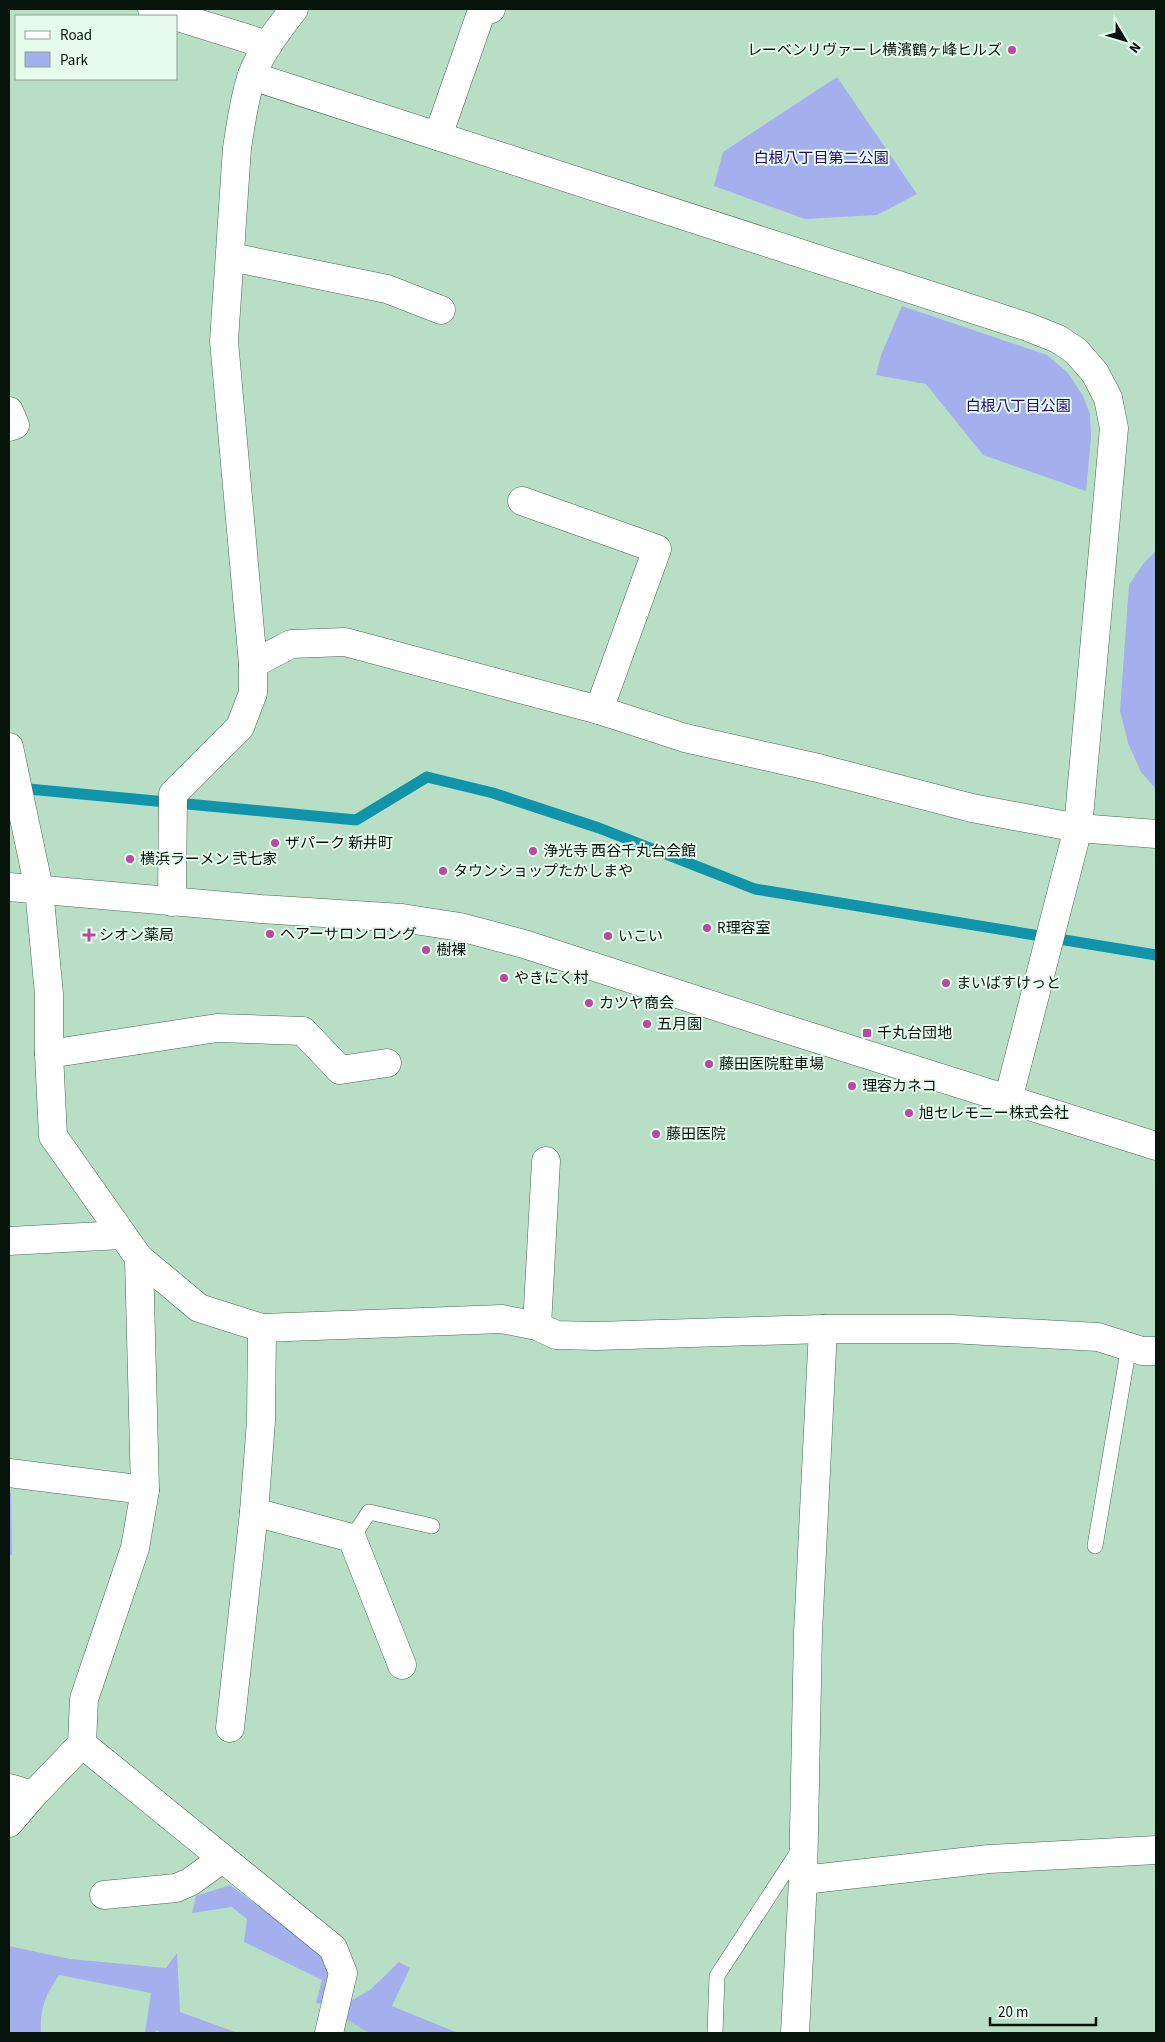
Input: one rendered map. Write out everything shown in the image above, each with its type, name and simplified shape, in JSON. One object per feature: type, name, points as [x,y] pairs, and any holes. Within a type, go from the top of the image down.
[{"type":"street","points":[[152,9],[171,15]]},
{"type":"street","points":[[172,902],[173,794],[240,727],[253,693],[253,664],[224,341],[237,148],[242,117],[252,76],[268,45],[294,9]]},
{"type":"street","points":[[438,136],[481,13],[490,9]]},
{"type":"street","points":[[178,17],[268,45]]},
{"type":"street","points":[[252,76],[1028,327],[1058,339],[1076,351],[1095,373],[1108,398],[1114,428],[1078,828],[1008,1100]]},
{"type":"street","points":[[231,257],[387,290],[441,310]]},
{"type":"street","points":[[9,411],[15,425],[9,427]]},
{"type":"street","points":[[522,501],[658,549],[598,710]]},
{"type":"street","points":[[253,664],[290,644],[345,642],[598,710],[685,738],[818,768],[972,808],[1078,828],[1156,834]]},
{"type":"street","points":[[9,747],[39,889],[50,994],[49,1054],[54,1136],[121,1235],[139,1258],[199,1308],[262,1328],[502,1319],[537,1326],[556,1335],[596,1336],[823,1329],[950,1329],[1098,1337],[1142,1351],[1156,1351]]},
{"type":"street","points":[[9,887],[172,902],[402,918],[460,928],[524,944],[1156,1146]]},
{"type":"street","points":[[49,1054],[216,1028],[303,1031],[340,1070],[387,1063]]},
{"type":"street","points":[[537,1326],[546,1161]]},
{"type":"street","points":[[9,1242],[121,1235]]},
{"type":"street","points":[[9,1823],[21,1792],[82,1744],[84,1699],[135,1548],[145,1490],[139,1258]]},
{"type":"street","points":[[230,1728],[254,1512],[261,1421],[262,1328]]},
{"type":"street","points":[[795,2033],[803,1880],[808,1633],[823,1329]]},
{"type":"street","points":[[9,1473],[145,1490]]},
{"type":"street","points":[[254,1512],[352,1538],[402,1666]]},
{"type":"street","points":[[82,1744],[333,1948],[343,1972],[330,2033]]},
{"type":"street","points":[[803,1880],[989,1859],[1156,1850]]},
{"type":"street","points":[[104,1895],[176,1888],[190,1882],[222,1859]]},
{"type":"lane","points":[[1095,1546],[1129,1346]]},
{"type":"lane","points":[[352,1538],[369,1512],[432,1526]]},
{"type":"lane","points":[[715,2033],[718,1976],[803,1843]]},
{"type":"shaded area","points":[[338,2014],[369,2033],[333,2033]]},
{"type":"green space","name":"白根八丁目第二公園","points":[[837,77],[917,194],[877,215],[805,219],[714,186],[723,152]]},
{"type":"green space","name":"白根八丁目公園","points":[[902,306],[1047,355],[1068,373],[1083,396],[1090,414],[1091,438],[1086,491],[983,455],[926,384],[876,375],[881,355]]},
{"type":"green space","points":[[1156,551],[1156,789],[1141,772],[1128,743],[1120,711],[1129,585],[1143,564]]},
{"type":"green space","points":[[9,1493],[11,1493],[12,1555],[9,1555]]},
{"type":"green space","points":[[230,1885],[325,1956],[333,1971],[324,2005],[316,2003],[322,1980],[244,1942],[247,1919],[232,1907],[192,1913],[196,1896]]},
{"type":"green space","points":[[9,1946],[70,1959],[166,1968],[177,1953],[180,2012],[238,2033],[162,2033],[156,2030],[155,2033],[145,2033],[151,1993],[59,1975],[44,2002],[41,2016],[41,2033],[9,2033]]},
{"type":"green space","points":[[399,1962],[410,1968],[392,2006],[458,2033],[369,2033],[338,2014],[342,2006],[370,1990]]},
{"type":"waterway","points":[[18,788],[356,820],[427,777],[493,793],[599,828],[755,889],[1156,955]]},
{"type":"place","name":"レーベンリヴァーレ横濱鶴ヶ峰ヒルズ","points":[[1012,50]]},
{"type":"place","name":"ザパーク 新井町","points":[[275,843]]},
{"type":"place","name":"浄光寺 西谷千丸台会館","points":[[533,851]]},
{"type":"place","name":"横浜ラーメン 弐七家","points":[[130,859]]},
{"type":"place","name":"タウンショップたかしまや","points":[[443,871]]},
{"type":"place","name":"R理容室","points":[[707,928]]},
{"type":"place","name":"ヘアーサロン ロング","points":[[270,934]]},
{"type":"place","name":"シオン薬局","points":[[89,935]]},
{"type":"place","name":"いこい","points":[[608,936]]},
{"type":"place","name":"樹裸","points":[[426,950]]},
{"type":"place","name":"やきにく村","points":[[504,978]]},
{"type":"place","name":"まいばすけっと","points":[[946,983]]},
{"type":"place","name":"カツヤ商会","points":[[589,1003]]},
{"type":"place","name":"五月園","points":[[647,1024]]},
{"type":"place","name":"千丸台団地","points":[[867,1033]]},
{"type":"place","name":"藤田医院駐車場","points":[[709,1064]]},
{"type":"place","name":"理容カネコ","points":[[852,1086]]},
{"type":"place","name":"旭セレモニー株式会社","points":[[909,1113]]},
{"type":"place","name":"藤田医院","points":[[656,1134]]}]
